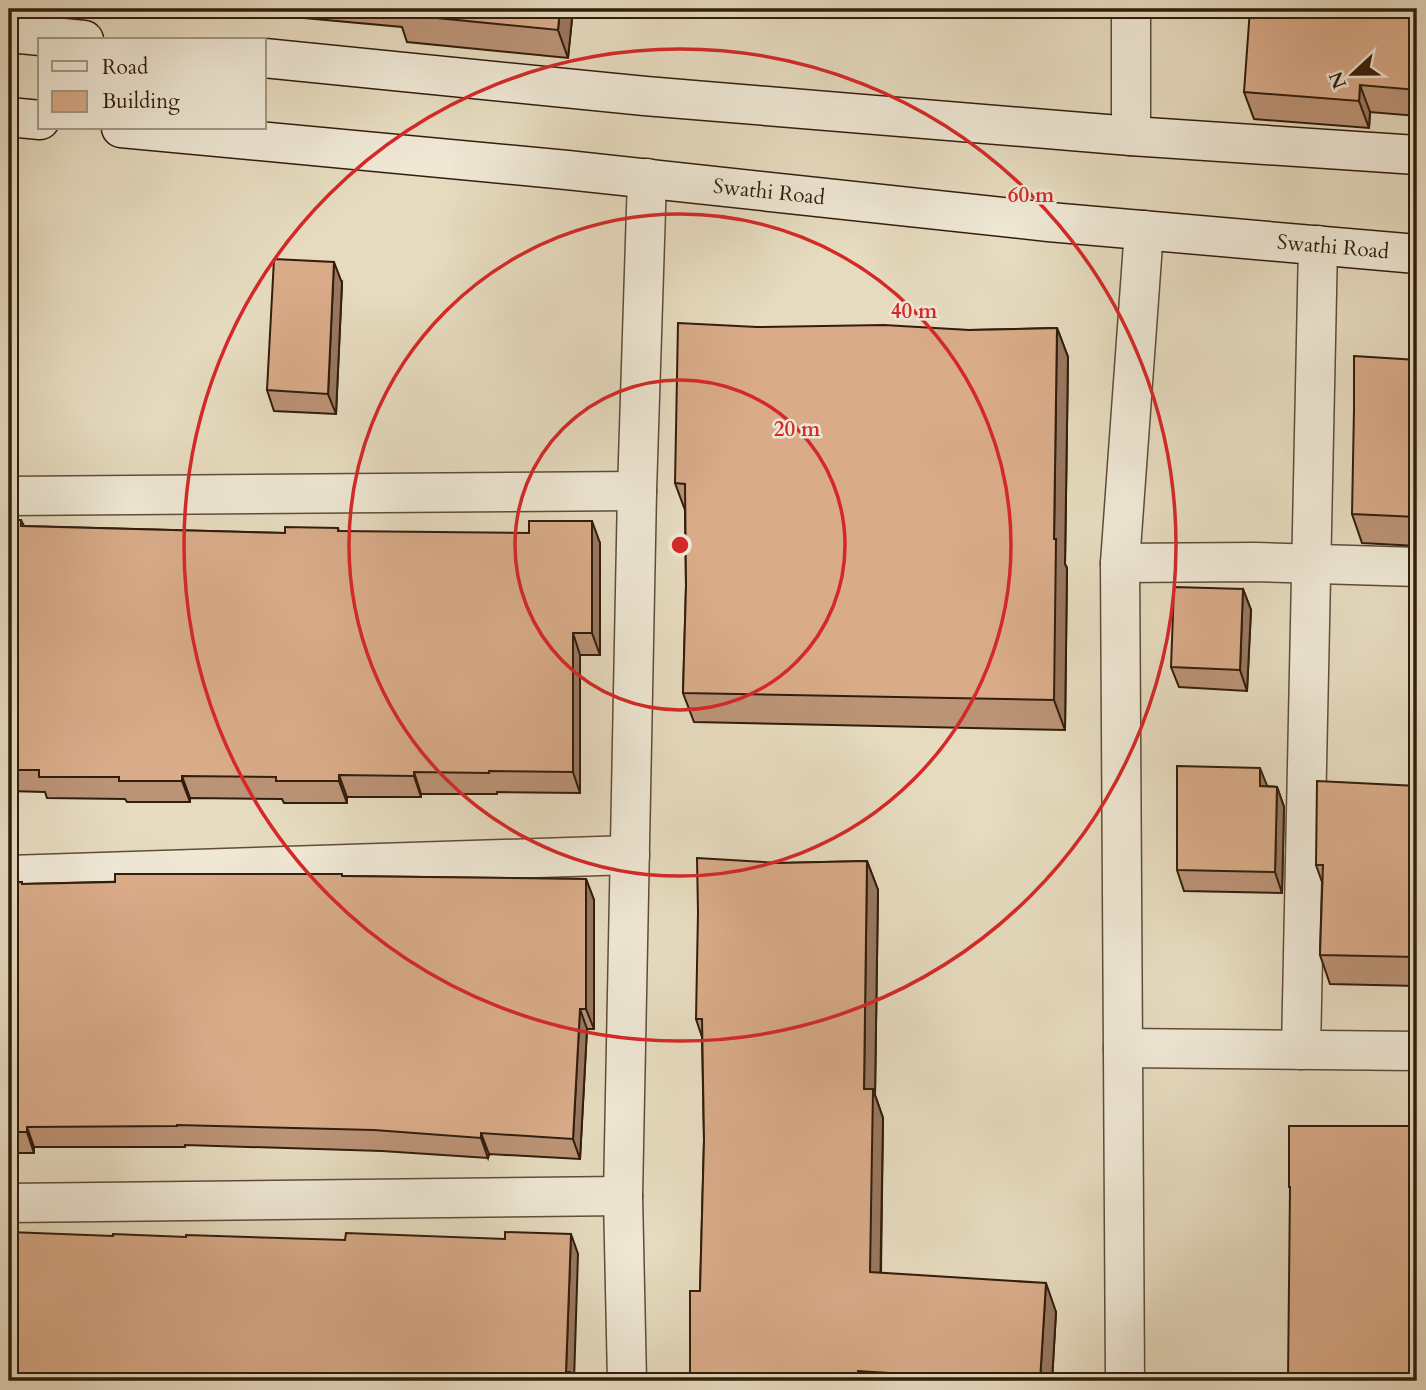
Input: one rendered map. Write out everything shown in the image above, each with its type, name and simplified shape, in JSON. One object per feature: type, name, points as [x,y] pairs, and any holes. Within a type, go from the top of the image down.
[{"type":"street","points":[[1131,9],[1131,136]]},
{"type":"street","points":[[9,33],[63,38]]},
{"type":"street","points":[[266,58],[645,96],[1131,136],[1417,155]]},
{"type":"street","points":[[9,117],[38,120]]},
{"type":"street","name":"Swathi Road","points":[[142,130],[647,178],[1049,222],[1417,254]]},
{"type":"street","points":[[627,1381],[623,1196],[637,491],[647,178]]},
{"type":"street","points":[[1125,1381],[1121,562],[1144,230]]},
{"type":"street","points":[[1301,1050],[1318,245]]},
{"type":"street","points":[[9,496],[637,491]]},
{"type":"street","points":[[1121,562],[1417,567]]},
{"type":"street","points":[[9,875],[630,855]]},
{"type":"street","points":[[1123,1048],[1417,1051]]},
{"type":"street","points":[[9,1203],[623,1196]]},
{"type":"building","points":[[398,9],[560,9],[558,30],[397,14]]},
{"type":"building","points":[[1250,9],[1417,9],[1417,90],[1360,85],[1359,101],[1244,92]]},
{"type":"building","points":[[274,259],[334,262],[328,394],[267,390]]},
{"type":"building","points":[[678,323],[757,327],[884,325],[969,330],[1057,328],[1054,700],[683,693],[685,484],[675,483]]},
{"type":"building","points":[[1354,356],[1417,360],[1417,517],[1352,514]]},
{"type":"building","points":[[9,520],[21,520],[21,526],[285,533],[285,527],[338,528],[338,531],[529,533],[529,521],[592,521],[592,633],[573,633],[573,772],[414,772],[414,776],[339,775],[339,781],[182,776],[182,781],[119,781],[119,777],[39,777],[39,770],[9,770]]},
{"type":"building","points":[[1174,587],[1243,589],[1240,670],[1171,667]]},
{"type":"building","points":[[1177,766],[1260,768],[1260,786],[1277,787],[1275,872],[1177,870]]},
{"type":"building","points":[[1317,781],[1417,786],[1417,957],[1320,955],[1323,865],[1316,865]]},
{"type":"building","points":[[697,858],[779,863],[867,861],[864,1089],[873,1089],[870,1272],[1046,1283],[1040,1381],[858,1371],[858,1381],[690,1381],[690,1291],[700,1291],[704,1140],[702,1019],[696,1019]]},
{"type":"building","points":[[115,874],[342,874],[586,879],[586,1009],[580,1009],[573,1139],[481,1133],[481,1138],[374,1130],[177,1125],[27,1127],[27,1132],[9,1132],[9,882],[115,882]]},
{"type":"building","points":[[1289,1126],[1417,1126],[1417,1381],[1288,1381]]},
{"type":"building","points":[[9,1232],[345,1240],[346,1233],[505,1239],[505,1232],[571,1234],[566,1372],[570,1372],[569,1381],[9,1381]]}]
